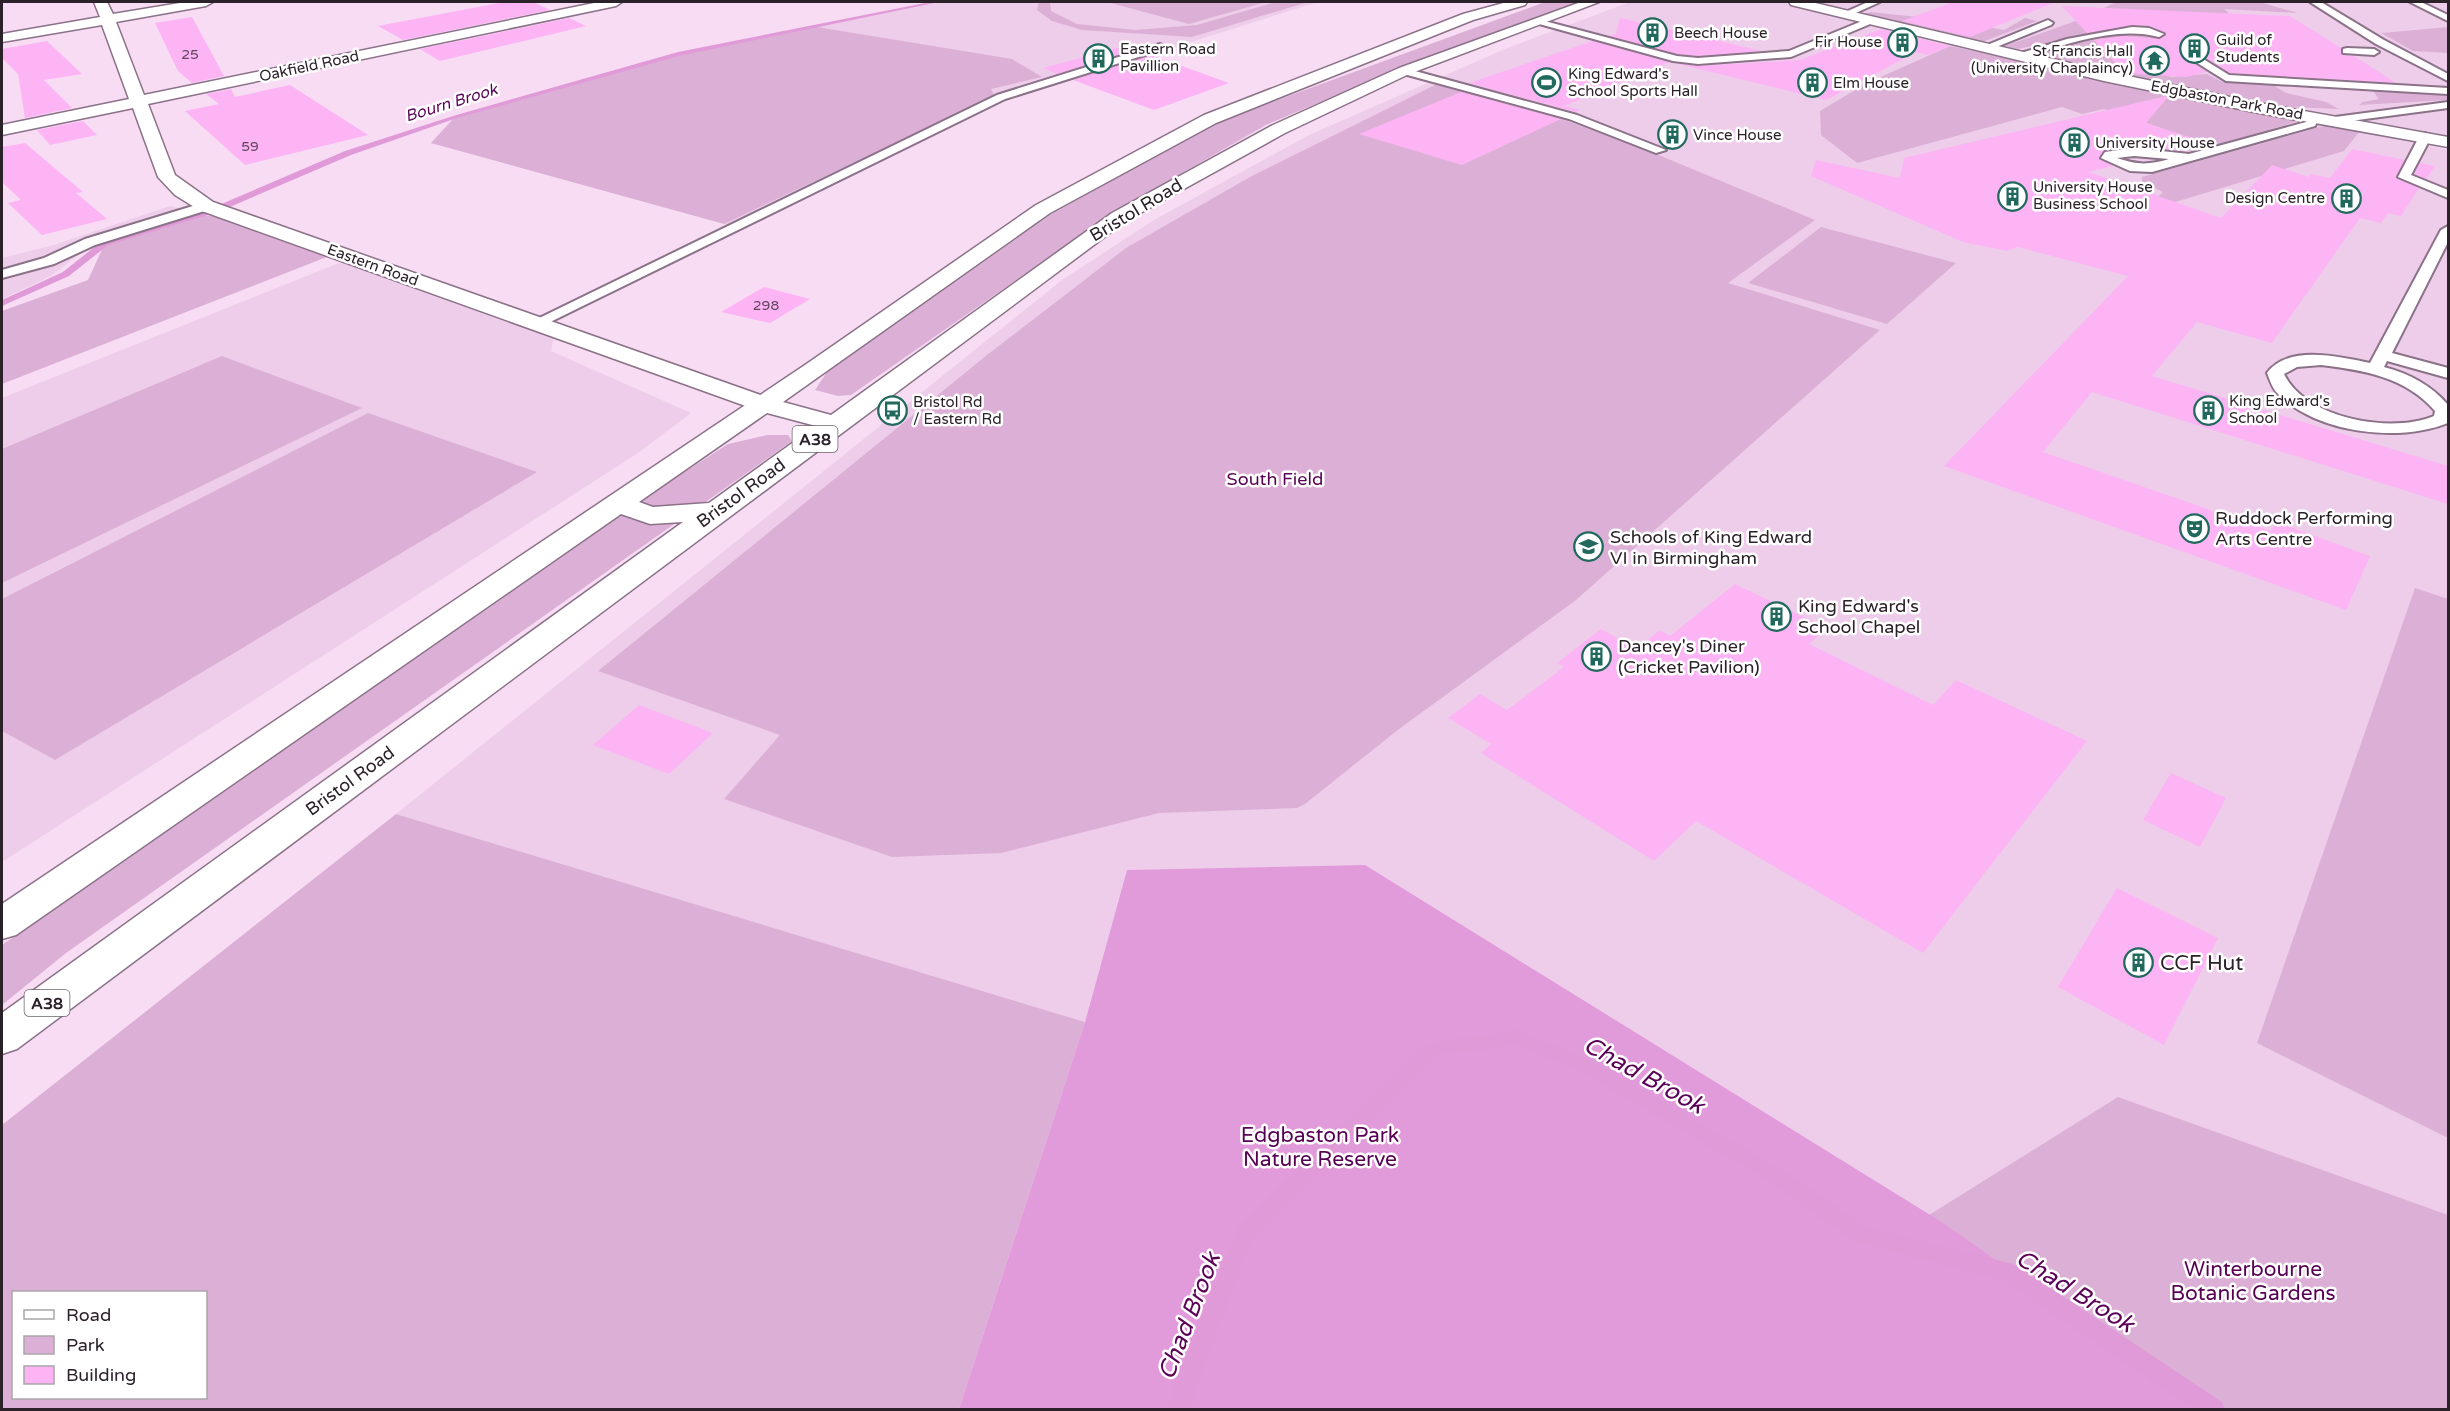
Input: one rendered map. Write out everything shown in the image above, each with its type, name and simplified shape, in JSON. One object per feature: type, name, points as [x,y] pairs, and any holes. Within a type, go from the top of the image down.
[{"type":"main road","name":"Eastern Road","points":[[101,2],[167,177],[182,191],[214,209],[535,324],[763,404],[836,424]]},
{"type":"main road","points":[[2,38],[206,2]]},
{"type":"main road","name":"Oakfield Road","points":[[2,130],[616,2]]},
{"type":"main road","name":"Bristol Road","points":[[2,924],[763,404],[1043,209],[1210,119],[1468,17],[1524,7],[1593,2]]},
{"type":"main road","name":"Edgbaston Park Road","points":[[1796,2],[2016,56],[2216,99],[2448,142]]},
{"type":"main road","name":"Bristol Road","points":[[2,1036],[1119,217],[1279,129],[1404,71],[1524,7]]},
{"type":"main road","points":[[616,503],[650,516],[717,511]]},
{"type":"lane","points":[[1846,14],[1875,2]]},
{"type":"lane","points":[[2315,2],[2380,42],[2448,78]]},
{"type":"lane","points":[[2415,2],[2448,18]]},
{"type":"lane","points":[[1524,7],[1677,59],[1698,61],[1791,54],[1872,20]]},
{"type":"lane","points":[[1985,48],[2048,23]]},
{"type":"lane","points":[[2016,56],[2047,45],[2104,34],[2143,30],[2155,31],[2159,34]]},
{"type":"lane","points":[[2347,51],[2378,55],[2354,40]]},
{"type":"lane","points":[[535,324],[1001,97],[1160,47]]},
{"type":"lane","points":[[2187,52],[2226,78],[2448,91]]},
{"type":"lane","points":[[1404,71],[1573,117],[1660,150]]},
{"type":"lane","points":[[2408,77],[2425,90]]},
{"type":"lane","points":[[2336,120],[2448,105]]},
{"type":"lane","points":[[2384,129],[2420,118],[2448,115]]},
{"type":"lane","points":[[2190,158],[2134,152],[2109,155],[2107,158],[2134,168],[2152,168],[2190,158],[2311,124],[2314,116]]},
{"type":"lane","points":[[2425,137],[2404,177],[2448,194]]},
{"type":"lane","points":[[2,273],[50,261],[90,242],[214,209]]},
{"type":"lane","points":[[2378,362],[2448,230]]},
{"type":"lane","points":[[2378,362],[2436,399],[2444,410],[2442,420],[2433,426],[2415,430],[2390,430],[2341,420],[2306,407],[2287,395],[2277,383],[2275,373],[2283,365],[2299,361],[2321,360],[2378,362],[2448,373]]},
{"type":"lane","points":[[2,1019],[92,969]]},
{"type":"shaded area","points":[[936,2],[1318,2],[1003,101],[740,228],[431,143],[455,117],[539,92],[678,54]]},
{"type":"shaded area","name":"Schools of King Edward VI in Birmingham","points":[[1630,2],[2448,2],[2448,137],[2420,131],[2396,139],[2448,150],[2448,1409],[2214,1409],[2007,1263],[1127,870],[1085,1022],[396,814],[1062,280],[1154,220],[1309,135],[1505,49]]},
{"type":"shaded area","points":[[170,206],[201,213],[91,245],[51,276],[2,299],[2,258],[54,245]]},
{"type":"shaded area","points":[[354,257],[555,330],[551,351],[691,413],[638,453],[2,862],[2,398]]},
{"type":"green space","points":[[1039,2],[1050,2],[1051,11],[1077,24],[1136,30],[1197,25],[1275,2],[1308,2],[1192,37],[1082,30],[1052,21],[1037,10]]},
{"type":"green space","points":[[1107,2],[1266,2],[1189,24]]},
{"type":"green space","points":[[1545,2],[1580,2],[1403,67],[1266,125],[1114,212],[851,395],[838,396],[815,390],[827,372],[1053,213],[1223,120]]},
{"type":"green space","points":[[2116,2],[2259,2],[2298,13],[2224,9],[2246,27],[2129,21],[2106,27],[2111,31],[2017,49],[2005,46],[2084,18]]},
{"type":"green space","points":[[1871,12],[1954,21],[2004,30],[2025,18],[2037,21],[1982,42],[1971,42],[1861,14]]},
{"type":"green space","points":[[811,26],[1012,59],[1042,77],[991,89],[995,96],[724,224],[431,143],[455,117],[678,54]]},
{"type":"green space","points":[[2448,27],[2448,53],[2413,51],[2381,33]]},
{"type":"green space","points":[[2125,34],[2153,36],[2162,42],[2096,47],[2099,51],[2113,52],[2171,77],[2207,74],[2222,82],[2272,84],[2286,93],[2326,102],[2339,109],[2290,107],[2229,97],[2032,53]]},
{"type":"green space","points":[[1950,46],[2299,121],[2196,151],[2166,148],[2134,133],[2181,148],[2203,142],[2104,109],[2082,114],[2062,107],[1857,163],[1821,135],[1820,111],[1865,84]]},
{"type":"green space","name":"South Field","points":[[1437,84],[1567,121],[1654,153],[1815,220],[1728,283],[1880,330],[1576,600],[1399,729],[1305,804],[1297,808],[1159,813],[1001,853],[892,857],[724,799],[780,735],[598,671],[987,355],[1126,248],[1250,177]]},
{"type":"green space","points":[[2372,90],[2448,94],[2448,100],[2359,105],[2379,99]]},
{"type":"green space","points":[[2327,125],[2359,132],[2344,151],[2172,203],[2157,198],[2163,192],[2142,182],[2142,177]]},
{"type":"green space","points":[[202,215],[219,217],[337,253],[2,384],[2,311],[88,280],[105,243]]},
{"type":"green space","points":[[1821,227],[1956,263],[1887,324],[1748,283]]},
{"type":"green space","points":[[222,356],[362,408],[2,583],[2,449]]},
{"type":"green space","points":[[368,413],[537,472],[55,760],[2,731],[2,599]]},
{"type":"green space","points":[[767,435],[788,435],[792,441],[66,953],[2,1005],[2,945],[590,533],[728,444]]},
{"type":"green space","points":[[2415,588],[2448,599],[2448,1138],[2257,1043]]},
{"type":"green space","points":[[396,814],[1085,1022],[959,1409],[2,1410],[2,1125]]},
{"type":"green space","name":"Edgbaston Park Nature Reserve","points":[[1365,865],[1940,1221],[2210,1409],[959,1409],[1085,1022],[1127,870]]},
{"type":"green space","name":"Winterbourne Botanic Gardens","points":[[2118,1097],[2448,1215],[2448,1409],[2216,1409],[1929,1215]]},
{"type":"building","points":[[504,2],[533,2],[550,10],[403,40],[378,26]]},
{"type":"building","points":[[1953,2],[2055,2],[1970,37],[1902,21]]},
{"type":"building","points":[[2062,6],[2290,16],[2341,48],[2341,55],[2354,56],[2396,83],[2230,73],[2188,47],[2181,50],[2181,55],[2207,72],[2186,77],[2125,73],[2094,40],[2124,36],[2159,39],[2166,33],[2150,26],[2132,25],[2087,33]]},
{"type":"building","points":[[192,17],[224,76],[192,83],[178,71],[155,23]]},
{"type":"building","points":[[569,18],[586,26],[440,61],[420,49]]},
{"type":"building","points":[[1620,18],[1761,51],[1698,56],[1677,54],[1609,36],[1616,34]]},
{"type":"building","points":[[1881,29],[1950,46],[1928,55],[1916,52],[1826,100],[1674,63],[1698,66],[1800,60]]},
{"type":"building","points":[[47,41],[82,74],[44,80],[72,108],[25,118],[18,74],[2,58],[2,49]]},
{"type":"building","points":[[1593,41],[1669,62],[1564,106],[1581,110],[1576,112],[1469,83]]},
{"type":"building","points":[[1124,46],[1135,50],[1057,74],[1043,68]]},
{"type":"building","points":[[1151,55],[1229,83],[1154,110],[1073,80]]},
{"type":"building","points":[[290,85],[368,135],[245,165],[185,111],[219,104],[206,94],[231,89],[235,97]]},
{"type":"building","points":[[1461,92],[1561,119],[1462,165],[1359,134]]},
{"type":"building","name":"King Edward's School","points":[[2168,97],[2146,123],[2204,142],[2173,150],[2134,146],[2105,150],[2099,159],[2113,166],[2089,172],[2221,218],[2272,165],[2309,177],[2311,174],[2330,178],[2352,149],[2405,160],[2396,178],[2419,188],[2401,216],[2388,213],[2381,223],[2360,218],[2272,343],[2197,322],[2152,376],[2448,466],[2448,504],[2092,392],[2043,452],[2271,531],[2276,522],[2370,556],[2346,610],[1944,466],[2128,276],[2018,247],[2007,251],[1963,242],[1811,176],[1816,160],[1900,178],[1904,158]]},
{"type":"building","points":[[83,121],[97,135],[50,145],[37,130]]},
{"type":"building","points":[[25,143],[83,192],[76,193],[107,219],[42,235],[8,203],[21,200],[2,182],[2,147]]},
{"type":"building","points":[[2420,163],[2435,166],[2426,179],[2414,174]]},
{"type":"building","points":[[764,287],[810,299],[770,323],[721,312]]},
{"type":"building","points":[[1735,584],[1827,628],[1809,644],[1933,705],[1956,680],[2087,741],[1923,953],[1696,821],[1654,861],[1481,753],[1491,744],[1448,718],[1480,694],[1507,710],[1564,667],[1557,663],[1601,629],[1637,649],[1660,630],[1670,636]]},
{"type":"building","points":[[639,705],[713,733],[669,774],[593,745]]},
{"type":"building","points":[[2171,773],[2226,798],[2200,847],[2143,820]]},
{"type":"building","name":"CCF Hut","points":[[2117,888],[2218,938],[2164,1045],[2058,987]]},
{"type":"waterway","name":"Bourn Brook","points":[[2,303],[66,274],[105,243],[215,210],[348,153],[455,117],[678,54],[936,2]]},
{"type":"waterway","name":"Chad Brook","points":[[1177,1410],[1245,1233],[1433,1048],[1520,1037],[1596,1072],[1778,1177],[1860,1234],[2009,1272],[2214,1410]]},
{"type":"place","name":"Beech House","points":[[1653,33]]},
{"type":"place","name":"Fir House","points":[[1903,42]]},
{"type":"place","name":"Guild of Students","points":[[2195,49]]},
{"type":"place","name":"Eastern Road Pavillion","points":[[1099,58]]},
{"type":"place","name":"St Francis Hall (University Chaplaincy)","points":[[2154,60]]},
{"type":"place","name":"King Edward's School Sports Hall","points":[[1547,83]]},
{"type":"place","name":"Elm House","points":[[1812,83]]},
{"type":"place","name":"Vince House","points":[[1672,135]]},
{"type":"place","name":"University House","points":[[2074,143]]},
{"type":"place","name":"University House Business School","points":[[2012,196]]},
{"type":"place","name":"Design Centre","points":[[2346,198]]},
{"type":"place","name":"King Edward's School","points":[[2208,410]]},
{"type":"place","name":"Bristol Rd / Eastern Rd","points":[[892,411]]},
{"type":"place","name":"Ruddock Performing Arts Centre","points":[[2194,528]]},
{"type":"place","name":"Schools of King Edward VI in Birmingham","points":[[1589,547]]},
{"type":"place","name":"King Edward's School Chapel","points":[[1777,616]]},
{"type":"place","name":"Dancey's Diner (Cricket Pavilion)","points":[[1597,656]]},
{"type":"place","name":"CCF Hut","points":[[2139,963]]}]
